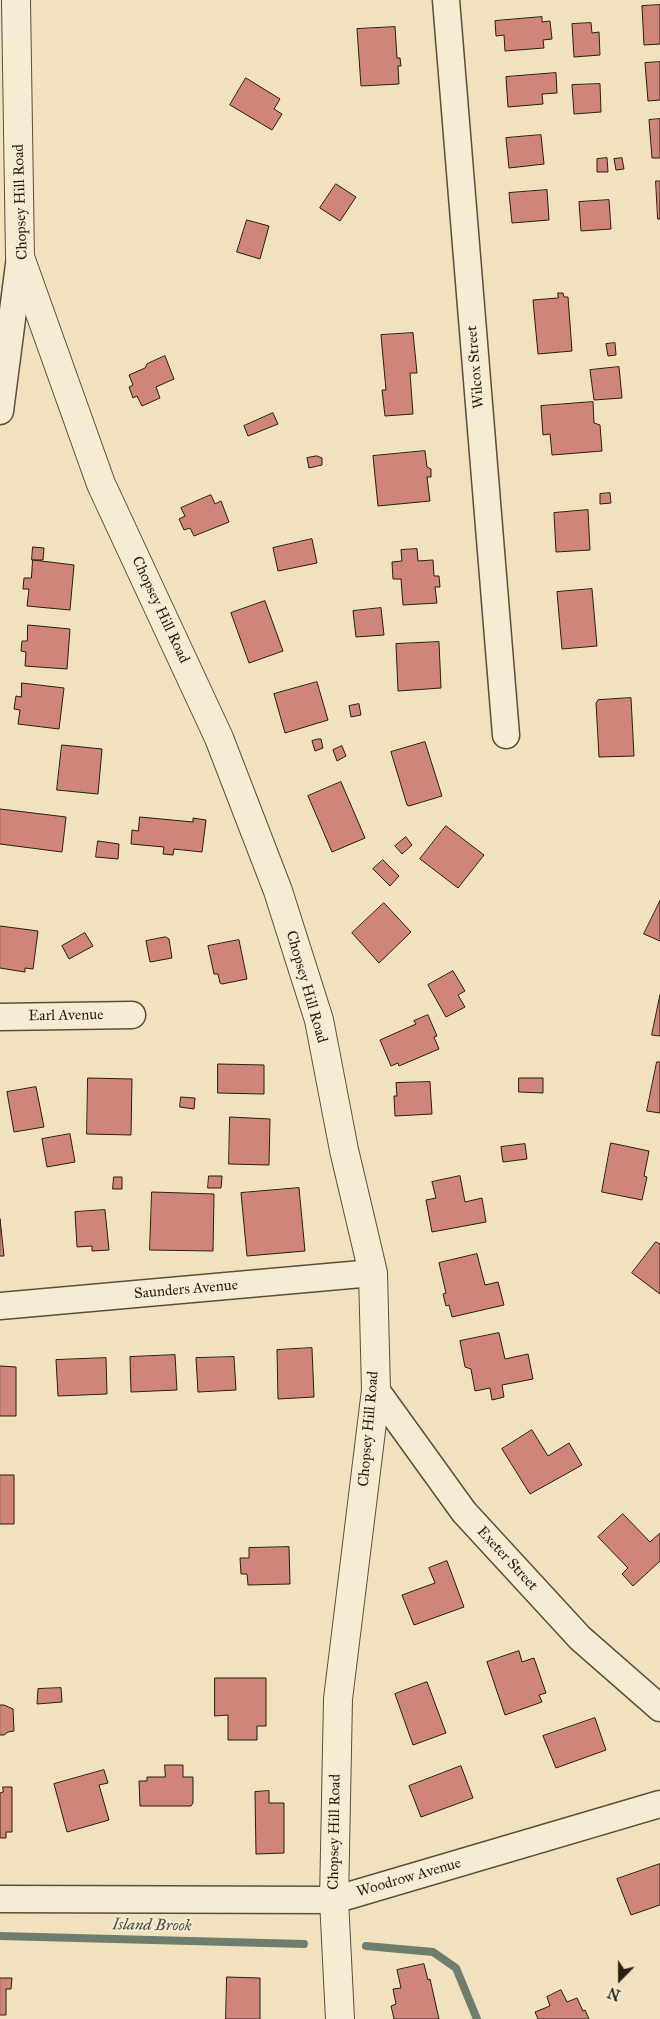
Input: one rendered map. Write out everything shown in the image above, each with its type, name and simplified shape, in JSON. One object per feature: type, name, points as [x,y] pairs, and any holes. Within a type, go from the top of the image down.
[{"type":"street","name":"Chopsey Hill Road","points":[[16,0],[20,258],[102,484],[219,738],[278,891],[319,1020],[344,1150],[373,1273],[376,1390],[338,1699],[334,1900],[340,2019]]},
{"type":"street","name":"Wilcox Street","points":[[446,0],[506,735]]},
{"type":"street","points":[[0,411],[20,258]]},
{"type":"street","name":"Earl Avenue","points":[[0,1017],[132,1014]]},
{"type":"street","name":"Saunders Avenue","points":[[0,1306],[373,1273]]},
{"type":"street","name":"Exeter Street","points":[[376,1390],[464,1512],[580,1638],[660,1708]]},
{"type":"street","name":"Woodrow Avenue","points":[[0,1899],[334,1900],[660,1804]]},
{"type":"building","points":[[660,5],[660,44],[644,45],[642,6]]},
{"type":"building","points":[[542,17],[542,22],[550,21],[552,39],[543,40],[544,48],[505,51],[504,35],[496,36],[495,21]]},
{"type":"building","points":[[591,23],[592,33],[599,32],[600,55],[574,57],[572,24]]},
{"type":"building","points":[[395,27],[397,58],[400,58],[401,66],[398,66],[399,84],[361,86],[357,29]]},
{"type":"building","points":[[660,62],[660,100],[648,101],[645,63]]},
{"type":"building","points":[[556,73],[557,93],[542,94],[543,104],[508,107],[506,77]]},
{"type":"building","points":[[246,78],[280,99],[274,109],[282,114],[272,130],[230,105]]},
{"type":"building","points":[[600,84],[601,112],[574,114],[572,85]]},
{"type":"building","points":[[660,119],[660,158],[652,158],[649,120]]},
{"type":"building","points":[[541,135],[544,164],[509,168],[506,138]]},
{"type":"building","points":[[607,158],[608,172],[597,172],[597,159]]},
{"type":"building","points":[[622,158],[624,169],[616,170],[614,159]]},
{"type":"building","points":[[656,181],[660,181],[660,219],[658,219]]},
{"type":"building","points":[[336,184],[356,197],[340,221],[320,208]]},
{"type":"building","points":[[547,190],[549,220],[512,223],[509,193]]},
{"type":"building","points":[[609,200],[611,229],[581,231],[579,202]]},
{"type":"building","points":[[247,220],[269,226],[260,259],[237,252]]},
{"type":"building","points":[[558,293],[563,293],[564,297],[568,297],[572,351],[538,354],[533,300],[558,298]]},
{"type":"building","points":[[413,333],[417,373],[410,373],[413,414],[385,416],[382,390],[386,390],[381,335]]},
{"type":"building","points":[[615,343],[616,355],[608,356],[606,344]]},
{"type":"building","points":[[165,356],[174,379],[156,387],[160,398],[142,406],[137,396],[133,398],[129,387],[133,385],[129,375]]},
{"type":"building","points":[[619,367],[622,398],[594,400],[590,370]]},
{"type":"building","points":[[593,402],[594,423],[600,425],[602,451],[552,455],[550,434],[543,435],[541,406]]},
{"type":"building","points":[[273,413],[278,424],[248,436],[244,426]]},
{"type":"building","points":[[425,451],[427,467],[431,469],[431,477],[427,477],[430,501],[378,506],[373,456]]},
{"type":"building","points":[[317,456],[322,458],[322,465],[309,468],[307,458]]},
{"type":"building","points":[[610,493],[611,503],[600,504],[600,494]]},
{"type":"building","points":[[211,495],[215,504],[221,501],[229,522],[194,536],[190,528],[184,530],[179,519],[185,516],[181,508]]},
{"type":"building","points":[[588,510],[590,550],[556,552],[554,513]]},
{"type":"building","points":[[312,539],[317,563],[278,571],[273,548]]},
{"type":"building","points":[[33,547],[44,548],[43,560],[32,560]]},
{"type":"building","points":[[417,549],[418,561],[433,560],[434,576],[439,576],[440,587],[435,587],[437,603],[403,605],[401,579],[393,579],[392,562],[402,561],[401,550]]},
{"type":"building","points":[[33,560],[74,565],[70,610],[27,606],[29,589],[23,589],[24,578],[31,578]]},
{"type":"building","points":[[592,589],[597,646],[562,649],[557,592]]},
{"type":"building","points":[[265,601],[283,651],[249,663],[231,613]]},
{"type":"building","points":[[381,608],[384,635],[356,637],[353,611]]},
{"type":"building","points":[[28,625],[70,629],[67,669],[25,666],[26,652],[21,651],[22,641],[27,641]]},
{"type":"building","points":[[439,642],[441,688],[398,691],[396,644]]},
{"type":"building","points":[[317,682],[328,720],[285,733],[274,694]]},
{"type":"building","points":[[22,683],[64,688],[59,729],[18,724],[20,710],[14,709],[16,696],[21,697]]},
{"type":"building","points":[[631,698],[634,756],[599,757],[596,703],[598,700]]},
{"type":"building","points":[[359,704],[361,715],[351,717],[349,706]]},
{"type":"building","points":[[321,739],[323,748],[315,751],[312,741]]},
{"type":"building","points":[[425,742],[442,796],[409,806],[407,805],[391,752]]},
{"type":"building","points":[[62,745],[102,749],[98,794],[57,790]]},
{"type":"building","points":[[342,746],[346,756],[337,761],[333,750]]},
{"type":"building","points":[[341,782],[365,838],[332,852],[308,796]]},
{"type":"building","points":[[0,809],[66,817],[62,852],[0,844]]},
{"type":"building","points":[[140,817],[193,822],[193,818],[206,820],[202,852],[174,849],[173,855],[163,854],[164,847],[131,844],[132,830],[138,831]]},
{"type":"building","points":[[446,826],[484,855],[458,888],[420,859]]},
{"type":"building","points":[[406,837],[412,845],[402,854],[395,846]]},
{"type":"building","points":[[98,841],[119,844],[118,859],[96,857]]},
{"type":"building","points":[[383,860],[399,876],[390,886],[373,869]]},
{"type":"building","points":[[660,901],[660,941],[644,934]]},
{"type":"building","points":[[384,903],[411,932],[379,963],[352,933]]},
{"type":"building","points":[[0,926],[38,931],[33,969],[25,968],[25,972],[0,968]]},
{"type":"building","points":[[85,933],[93,946],[69,959],[62,946]]},
{"type":"building","points":[[166,937],[169,939],[172,958],[150,962],[146,941]]},
{"type":"building","points":[[239,940],[247,979],[222,984],[218,974],[214,974],[208,946]]},
{"type":"building","points":[[453,971],[465,991],[458,995],[465,1007],[446,1017],[428,985]]},
{"type":"building","points":[[660,995],[660,1036],[652,1035]]},
{"type":"building","points":[[428,1015],[437,1036],[434,1037],[439,1049],[399,1066],[398,1063],[391,1066],[380,1040],[416,1024],[414,1021]]},
{"type":"building","points":[[657,1062],[660,1062],[660,1113],[647,1111]]},
{"type":"building","points":[[218,1064],[264,1065],[264,1094],[218,1093]]},
{"type":"building","points":[[88,1078],[132,1079],[131,1135],[87,1134]]},
{"type":"building","points":[[519,1078],[543,1078],[543,1093],[519,1092]]},
{"type":"building","points":[[430,1082],[432,1114],[395,1116],[394,1096],[397,1096],[396,1083]]},
{"type":"building","points":[[36,1087],[44,1127],[14,1132],[7,1092]]},
{"type":"building","points":[[181,1097],[195,1098],[194,1109],[180,1107]]},
{"type":"building","points":[[230,1117],[270,1119],[269,1165],[229,1164]]},
{"type":"building","points":[[70,1134],[75,1162],[47,1167],[42,1139]]},
{"type":"building","points":[[611,1143],[649,1151],[644,1176],[647,1177],[642,1200],[602,1192]]},
{"type":"building","points":[[525,1144],[527,1159],[503,1162],[501,1147]]},
{"type":"building","points":[[209,1176],[222,1176],[221,1188],[208,1188]]},
{"type":"building","points":[[460,1176],[465,1202],[482,1198],[486,1222],[432,1232],[426,1200],[436,1198],[432,1182]]},
{"type":"building","points":[[114,1177],[122,1177],[122,1189],[113,1189]]},
{"type":"building","points":[[299,1188],[305,1251],[247,1256],[241,1193]]},
{"type":"building","points":[[152,1192],[214,1194],[213,1251],[150,1250]]},
{"type":"building","points":[[105,1210],[109,1250],[92,1251],[92,1246],[77,1247],[75,1212]]},
{"type":"building","points":[[0,1219],[4,1256],[0,1256]]},
{"type":"building","points":[[656,1242],[660,1244],[660,1294],[632,1273]]},
{"type":"building","points":[[477,1254],[485,1285],[498,1282],[504,1305],[452,1317],[449,1305],[446,1306],[443,1294],[446,1293],[439,1263]]},
{"type":"building","points":[[499,1333],[505,1359],[528,1354],[533,1379],[502,1385],[504,1397],[492,1400],[490,1388],[475,1391],[471,1369],[465,1367],[460,1341]]},
{"type":"building","points":[[312,1348],[314,1397],[278,1399],[277,1350]]},
{"type":"building","points":[[175,1355],[177,1390],[131,1392],[130,1357]]},
{"type":"building","points":[[234,1357],[236,1390],[198,1392],[196,1358]]},
{"type":"building","points":[[106,1358],[107,1394],[58,1396],[56,1360]]},
{"type":"building","points":[[0,1366],[16,1367],[16,1416],[0,1416]]},
{"type":"building","points":[[532,1430],[548,1456],[569,1443],[582,1465],[530,1494],[502,1449]]},
{"type":"building","points":[[0,1475],[14,1475],[14,1524],[0,1524]]},
{"type":"building","points":[[623,1514],[650,1542],[660,1533],[660,1561],[633,1586],[622,1574],[628,1568],[598,1537]]},
{"type":"building","points":[[289,1547],[290,1584],[248,1585],[247,1574],[241,1574],[240,1558],[249,1558],[249,1548]]},
{"type":"building","points":[[447,1561],[464,1607],[414,1625],[402,1595],[435,1583],[429,1568]]},
{"type":"building","points":[[519,1651],[522,1662],[534,1658],[546,1693],[539,1695],[542,1702],[505,1715],[487,1662]]},
{"type":"building","points":[[215,1678],[266,1678],[266,1726],[257,1726],[257,1740],[228,1740],[228,1715],[215,1716]]},
{"type":"building","points":[[427,1682],[446,1733],[413,1745],[395,1694]]},
{"type":"building","points":[[61,1688],[62,1702],[37,1704],[38,1689]]},
{"type":"building","points":[[0,1705],[13,1709],[14,1731],[4,1735],[0,1735]]},
{"type":"building","points":[[595,1718],[606,1750],[556,1768],[543,1736]]},
{"type":"building","points":[[165,1765],[183,1765],[183,1777],[193,1777],[193,1803],[191,1806],[140,1806],[139,1781],[147,1781],[147,1777],[165,1777]]},
{"type":"building","points":[[461,1766],[473,1798],[421,1817],[409,1786]]},
{"type":"building","points":[[104,1770],[108,1783],[99,1785],[109,1820],[67,1832],[54,1784]]},
{"type":"building","points":[[3,1787],[12,1787],[12,1832],[6,1832],[6,1838],[0,1838],[0,1793],[3,1792]]},
{"type":"building","points":[[269,1791],[269,1803],[284,1803],[284,1853],[256,1854],[255,1792]]},
{"type":"building","points":[[660,1864],[660,1905],[631,1915],[617,1879]]},
{"type":"building","points":[[424,1964],[428,1980],[430,1979],[439,2019],[394,2019],[391,2006],[396,2004],[393,1989],[401,1988],[397,1970]]},
{"type":"building","points":[[227,1977],[260,1978],[260,2019],[226,2019]]},
{"type":"building","points":[[0,1978],[12,1978],[11,1989],[6,1989],[6,2015],[0,2015]]},
{"type":"building","points":[[561,1990],[567,2002],[577,1998],[589,2019],[538,2019],[535,2012],[550,2006],[547,1997]]},
{"type":"waterway","name":"Island Brook","points":[[0,1936],[304,1944]]},
{"type":"waterway","name":"Island Brook","points":[[366,1946],[433,1952],[456,1968],[477,2019]]}]
